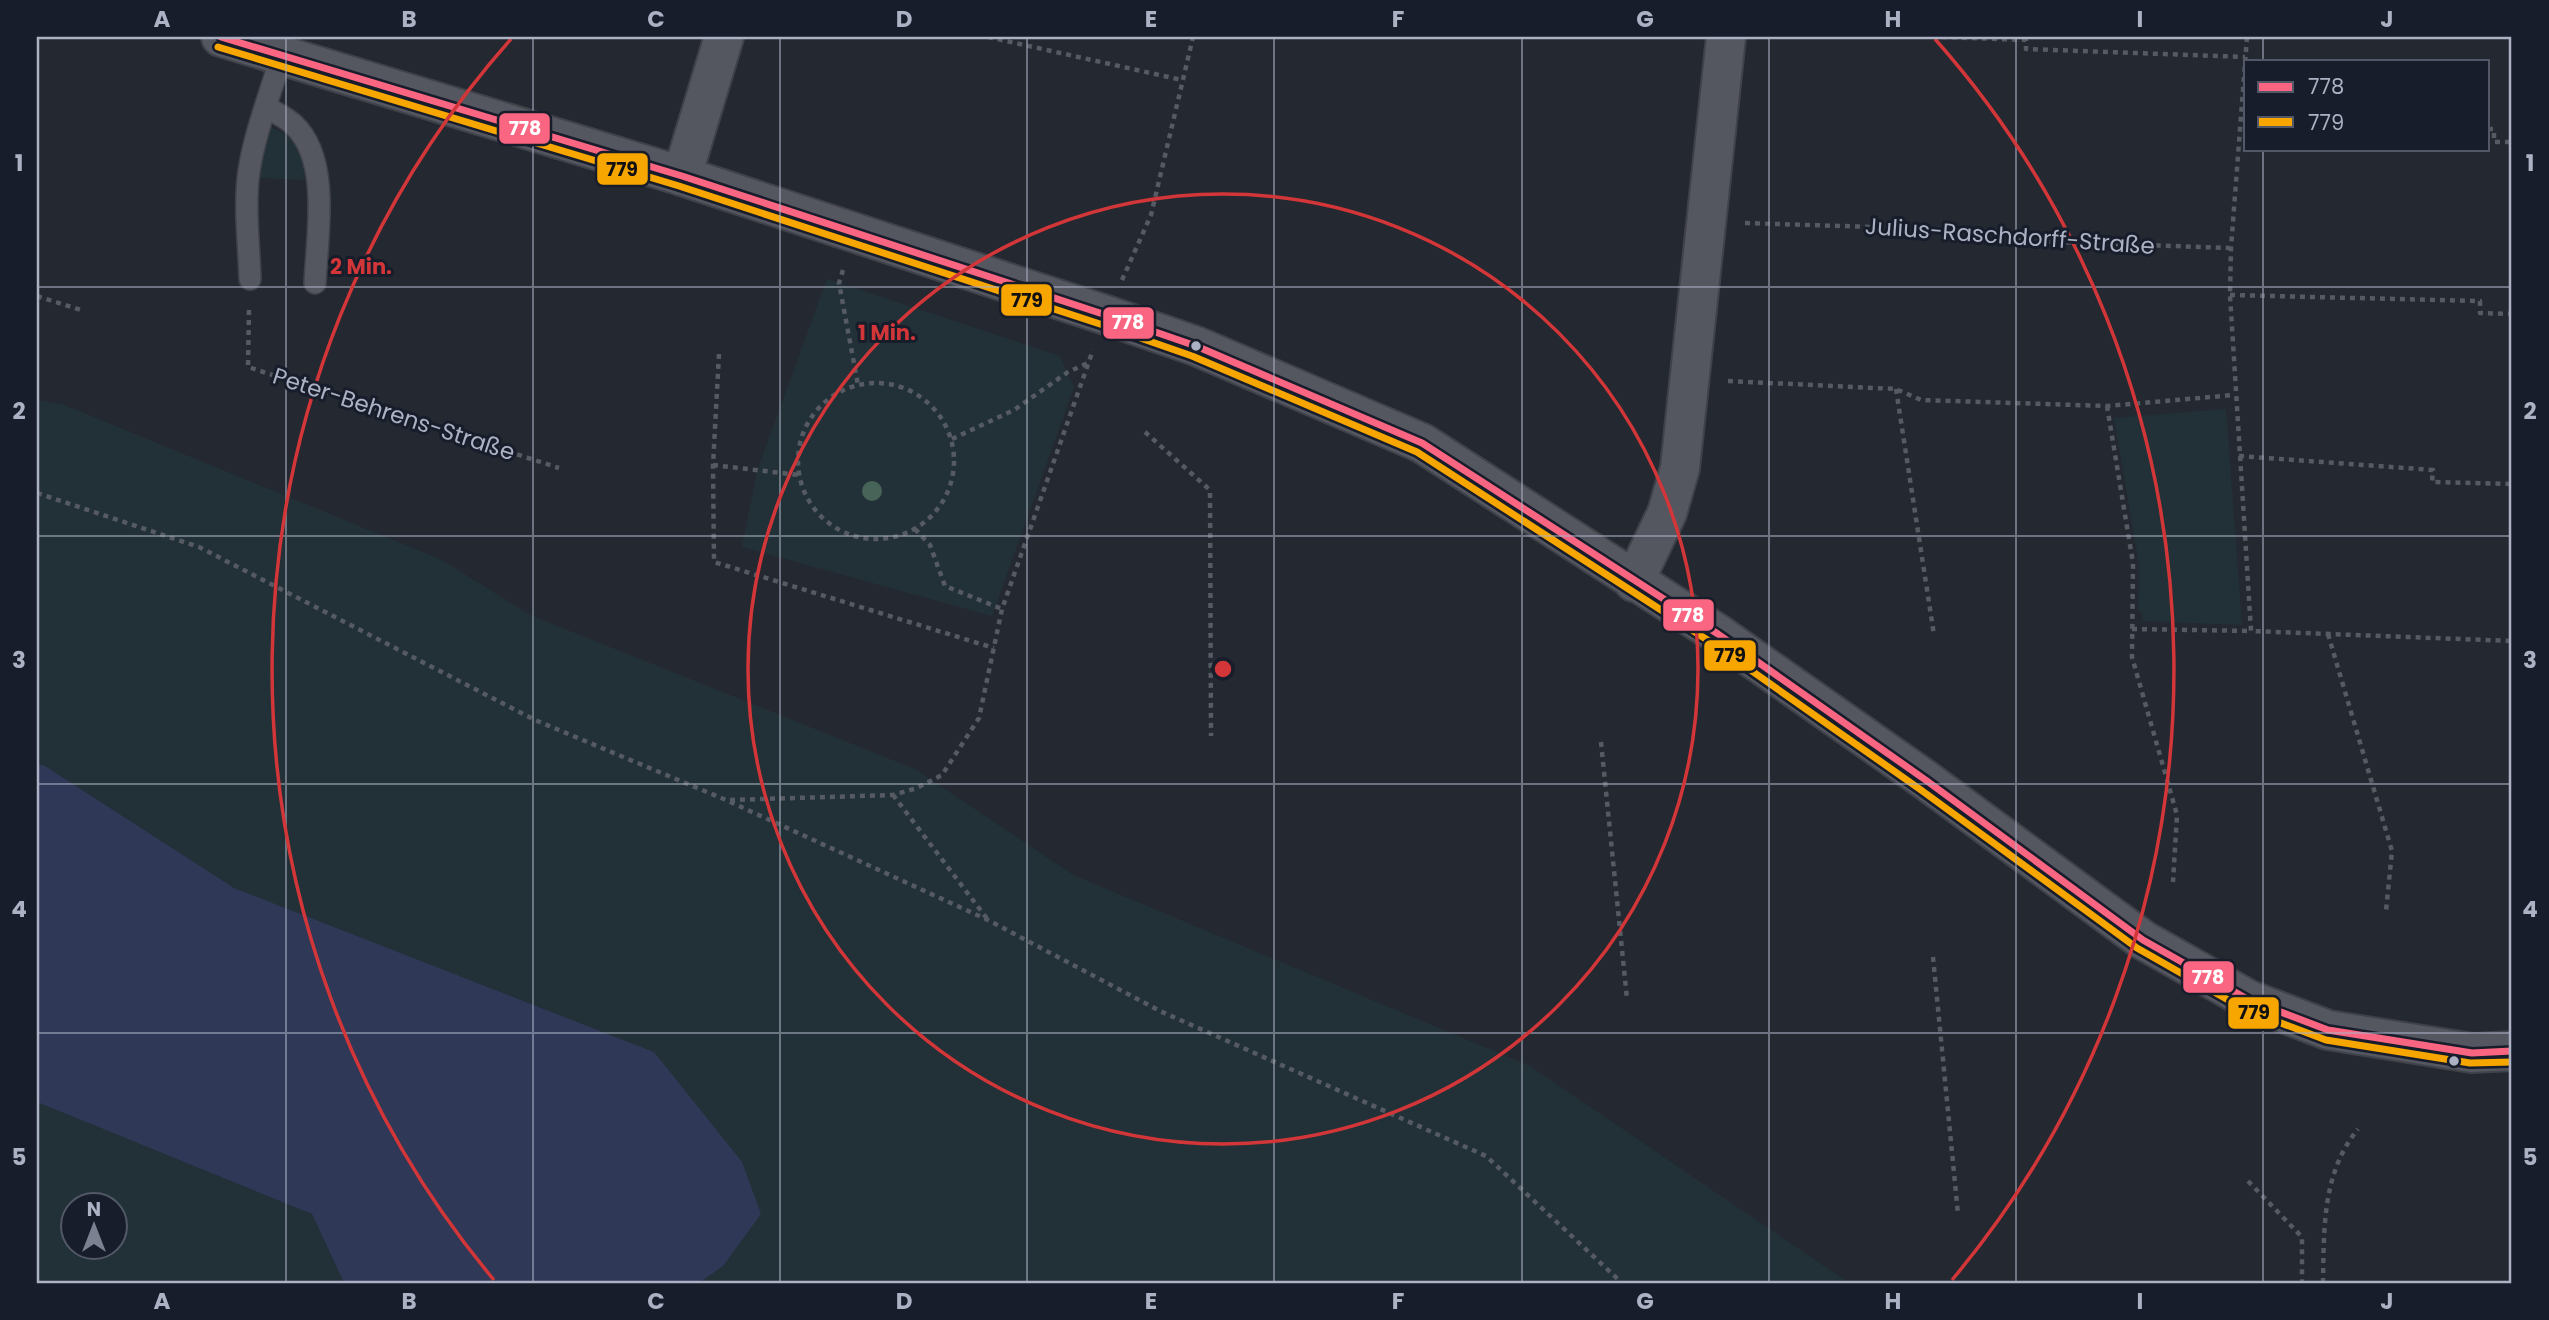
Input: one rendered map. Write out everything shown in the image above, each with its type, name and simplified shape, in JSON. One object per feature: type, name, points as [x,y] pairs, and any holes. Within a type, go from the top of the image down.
[{"type":"street","points":[[221,37],[682,176],[1106,315],[1196,346],[1422,443],[1718,635],[1927,780],[2143,940],[2249,1000],[2329,1030],[2472,1053],[2512,1051]]},
{"type":"street","points":[[682,176],[724,37]]},
{"type":"street","points":[[1634,582],[1667,513],[1680,468],[1726,37]]},
{"type":"lane","points":[[250,279],[248,174],[259,123],[267,107],[281,57]]},
{"type":"lane","points":[[267,107],[295,125],[310,147],[319,174],[315,283]]},
{"type":"path","points":[[988,37],[1182,80]]},
{"type":"path","points":[[726,800],[893,795],[917,789],[942,775],[979,718],[1002,609],[1106,315],[1151,215],[1193,37]]},
{"type":"path","points":[[1942,37],[2026,40],[2026,49],[2245,57]]},
{"type":"path","points":[[2245,60],[2247,37]]},
{"type":"path","points":[[2244,123],[2231,248],[2230,295],[2251,631]]},
{"type":"path","points":[[2490,129],[2494,130],[2494,142],[2512,142]]},
{"type":"path","name":"Julius-Raschdorff-Straße","points":[[1706,221],[2001,231],[2001,240],[2231,248]]},
{"type":"path","points":[[854,232],[839,283],[858,385]]},
{"type":"path","name":"Peter-Behrens-Straße","points":[[250,279],[248,367],[559,468]]},
{"type":"path","points":[[2230,295],[2480,301],[2480,313],[2512,314]]},
{"type":"path","points":[[37,296],[84,311]]},
{"type":"path","points":[[719,354],[713,465],[714,562],[994,648]]},
{"type":"path","points":[[952,439],[1014,410],[1068,372],[1088,363]]},
{"type":"path","points":[[1690,379],[1896,388],[1921,400],[2107,406],[2235,395]]},
{"type":"path","points":[[858,385],[895,385],[914,393],[937,412],[952,439],[955,460],[945,500],[932,516],[915,529],[896,537],[875,540],[854,537],[832,527],[814,510],[802,489],[799,475],[799,441],[809,418],[826,400],[858,385]]},
{"type":"path","points":[[1896,388],[1934,635]]},
{"type":"path","points":[[2107,406],[2133,563],[2132,657],[2177,815],[2173,882]]},
{"type":"path","points":[[1145,432],[1210,490],[1211,736]]},
{"type":"path","points":[[2239,456],[2433,470],[2432,482],[2512,485]]},
{"type":"path","points":[[713,465],[799,475]]},
{"type":"path","points":[[37,494],[199,547],[535,720],[726,800],[988,920],[1160,1011],[1486,1156],[1622,1283]]},
{"type":"path","points":[[915,529],[930,545],[945,586],[1002,609]]},
{"type":"path","points":[[2132,629],[2512,641]]},
{"type":"path","points":[[2329,634],[2392,851],[2386,911]]},
{"type":"path","points":[[1601,742],[1627,999]]},
{"type":"path","points":[[893,795],[988,920]]},
{"type":"path","points":[[1933,957],[1958,1214]]},
{"type":"path","points":[[2323,1283],[2324,1206],[2345,1146],[2358,1129]]},
{"type":"path","points":[[2248,1181],[2302,1237],[2302,1283]]},
{"type":"shaded area","points":[[272,128],[287,136],[297,148],[305,180],[260,178],[268,129]]},
{"type":"shaded area","points":[[827,279],[1060,356],[1074,387],[992,616],[742,547],[757,471]]},
{"type":"shaded area","points":[[37,400],[62,404],[442,560],[530,615],[915,769],[1073,875],[1530,1066],[1849,1283],[699,1283],[723,1266],[654,1052],[234,888],[45,766],[37,764]]},
{"type":"shaded area","points":[[2226,409],[2242,625],[2142,621],[2143,614],[2138,610],[2139,564],[2114,418]]},
{"type":"shaded area","points":[[37,1102],[312,1214],[344,1283],[37,1283]]},
{"type":"water","points":[[37,764],[45,766],[234,888],[654,1052],[742,1162],[761,1214],[723,1266],[699,1283],[344,1283],[312,1214],[37,1102]]},
{"type":"transit line","name":"778","points":[[221,37],[682,176],[1106,315],[1196,346],[1422,443],[1718,634],[1927,781],[2143,940],[2249,1000],[2328,1030],[2472,1053],[2512,1051]]},
{"type":"transit line","name":"779","points":[[218,47],[679,186],[1103,325],[1192,356],[1417,452],[1712,643],[1921,790],[2137,948],[2244,1009],[2326,1040],[2470,1063],[2512,1062]]}]
